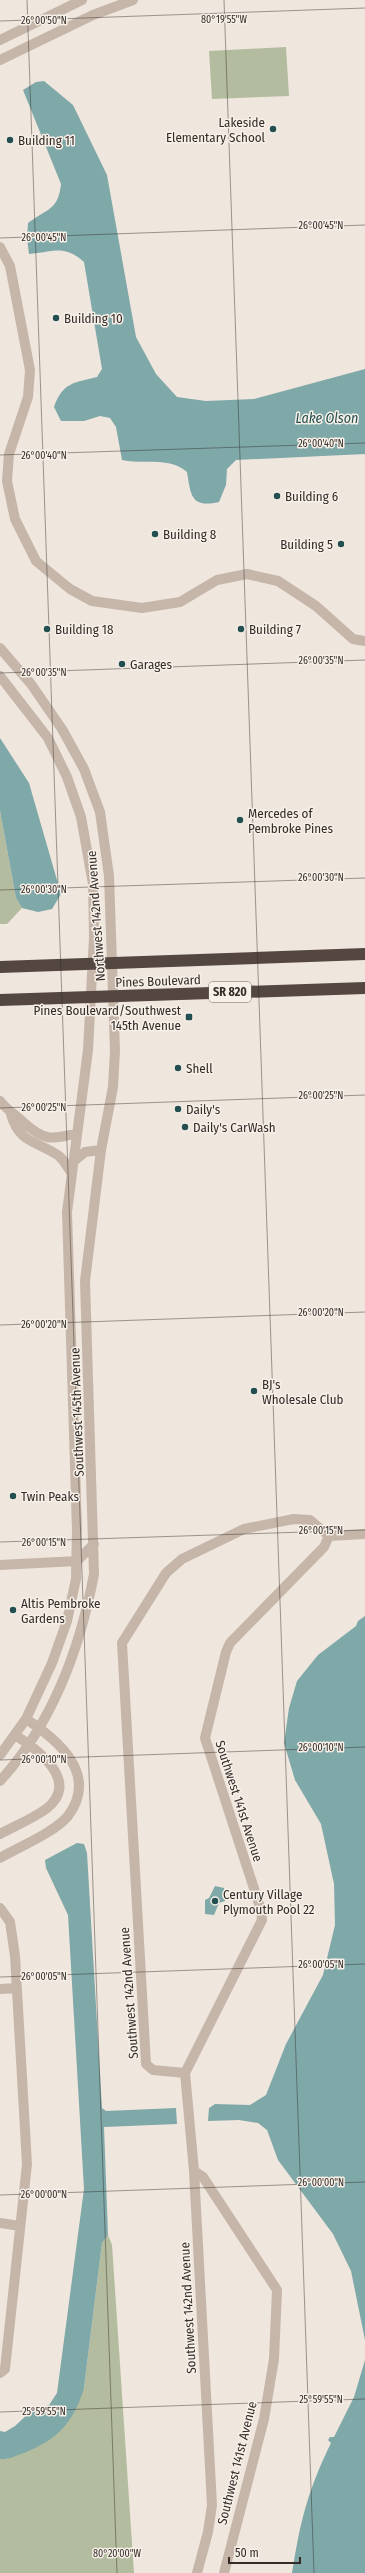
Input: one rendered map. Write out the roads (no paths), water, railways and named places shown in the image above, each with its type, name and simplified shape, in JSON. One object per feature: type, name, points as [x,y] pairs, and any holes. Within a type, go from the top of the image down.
[{"type":"highway","name":"Pines Boulevard","points":[[0,966],[365,954]]},
{"type":"highway","points":[[350,988],[365,980]]},
{"type":"highway","name":"Pines Boulevard","points":[[0,1000],[365,988]]},
{"type":"street","points":[[0,40],[82,0]]},
{"type":"street","points":[[0,60],[93,15],[133,0]]},
{"type":"street","points":[[0,247],[10,266],[30,362],[28,397],[7,464],[12,508],[36,561],[70,589],[99,603],[142,608],[180,602],[217,580],[247,574],[286,584],[316,606],[353,639],[365,641]]},
{"type":"street","name":"Northwest 142nd Avenue","points":[[0,648],[31,684],[62,729],[84,769],[100,812],[109,876],[114,996]]},
{"type":"street","name":"Northwest 142nd Avenue","points":[[0,676],[48,738],[67,777],[81,817],[93,884],[93,964],[91,998]]},
{"type":"street","name":"Southwest 145th Avenue","points":[[0,1781],[40,1728],[70,1666],[86,1617],[94,1574],[85,1280],[100,1150],[113,1087],[114,996]]},
{"type":"street","name":"Southwest 145th Avenue","points":[[0,1755],[26,1720],[52,1662],[67,1621],[74,1593],[77,1561],[67,1212],[88,1050],[91,998]]},
{"type":"street","points":[[0,1101],[11,1114],[44,1138],[60,1138],[77,1133]]},
{"type":"street","points":[[11,1114],[18,1131],[29,1142],[57,1155],[72,1174]]},
{"type":"street","points":[[73,1162],[85,1152],[100,1150]]},
{"type":"street","name":"Southwest 142nd Avenue","points":[[197,2573],[208,2532],[212,2505],[194,2171],[184,2073],[153,2070],[146,2064],[122,1643],[166,1573],[182,1559],[244,1530],[294,1519],[310,1520],[329,1536]]},
{"type":"street","points":[[329,1536],[365,1534]]},
{"type":"street","name":"Southwest 141st Avenue","points":[[184,2073],[262,1920],[261,1910],[243,1851],[205,1738],[226,1652],[230,1644],[324,1547],[329,1536]]},
{"type":"street","points":[[0,1565],[77,1561],[94,1544]]},
{"type":"street","points":[[0,1858],[56,1826],[68,1816],[75,1802],[78,1790],[74,1763],[55,1739],[26,1720]]},
{"type":"street","points":[[0,1834],[46,1809],[53,1802],[58,1793],[57,1775],[53,1765],[29,1744],[15,1735]]},
{"type":"street","points":[[0,1908],[10,1922],[16,1988],[27,2164],[2,2371]]},
{"type":"street","points":[[0,1989],[16,1988]]},
{"type":"street","name":"Southwest 141st Avenue","points":[[194,2171],[203,2177],[277,2290],[274,2359],[264,2419],[224,2573]]},
{"type":"street","points":[[0,2223],[20,2226]]},
{"type":"water","name":"Lake Olson","points":[[44,81],[73,105],[107,175],[136,337],[156,374],[177,397],[206,401],[254,399],[365,369],[365,454],[236,460],[227,469],[226,485],[219,502],[203,503],[194,498],[190,488],[187,472],[180,467],[164,462],[122,460],[116,427],[110,418],[100,416],[84,421],[61,421],[54,407],[61,393],[70,385],[97,377],[102,369],[84,262],[77,256],[58,250],[29,254],[27,238],[28,223],[54,204],[60,193],[61,184],[23,90],[36,82]]},
{"type":"water","points":[[0,738],[29,783],[61,894],[52,909],[38,912],[22,908],[16,898],[0,811]]},
{"type":"water","points":[[365,1616],[365,2340],[351,2271],[333,2234],[278,2160],[267,2130],[258,2123],[239,2120],[208,2121],[209,2108],[215,2104],[250,2105],[266,2095],[286,2044],[323,1975],[335,1925],[334,1884],[321,1824],[295,1780],[284,1743],[289,1708],[297,1681],[318,1655],[356,1626],[358,1621]]},
{"type":"water","points":[[77,1843],[84,1844],[87,1853],[102,2108],[106,2111],[176,2108],[177,2124],[104,2127],[108,2235],[102,2243],[84,2388],[75,2411],[63,2428],[55,2436],[36,2448],[9,2458],[0,2459],[0,2431],[5,2432],[15,2426],[30,2412],[49,2405],[57,2393],[84,2189],[68,1915],[46,1868],[45,1860]]},
{"type":"water","name":"Century Village Plymouth Pool 22","points":[[215,1886],[224,1888],[225,1901],[219,1903],[214,1915],[205,1914],[205,1900],[209,1898]]},
{"type":"water","points":[[365,2360],[365,2573],[292,2573],[298,2538],[306,2506],[316,2476],[331,2443],[328,2440],[330,2437],[334,2437],[354,2397]]},
{"type":"place","name":"Lakeside Elementary School","points":[[273,129]]},
{"type":"place","name":"Building 11","points":[[10,140]]},
{"type":"place","name":"Building 10","points":[[56,318]]},
{"type":"place","name":"Building 6","points":[[277,496]]},
{"type":"place","name":"Building 8","points":[[155,534]]},
{"type":"place","name":"Building 5","points":[[341,544]]},
{"type":"place","name":"Building 18","points":[[47,629]]},
{"type":"place","name":"Building 7","points":[[241,629]]},
{"type":"place","name":"Garages","points":[[122,664]]},
{"type":"place","name":"Mercedes of Pembroke Pines","points":[[240,820]]},
{"type":"place","name":"Pines Boulevard/Southwest 145th Avenue","points":[[189,1017]]},
{"type":"place","name":"Shell","points":[[178,1068]]},
{"type":"place","name":"Daily's","points":[[178,1109]]},
{"type":"place","name":"Daily's CarWash","points":[[185,1127]]},
{"type":"place","name":"BJ's Wholesale Club","points":[[254,1391]]},
{"type":"place","name":"Twin Peaks","points":[[13,1496]]},
{"type":"place","name":"Altis Pembroke Gardens","points":[[13,1610]]},
{"type":"place","name":"Century Village Plymouth Pool 22","points":[[215,1901]]}]
